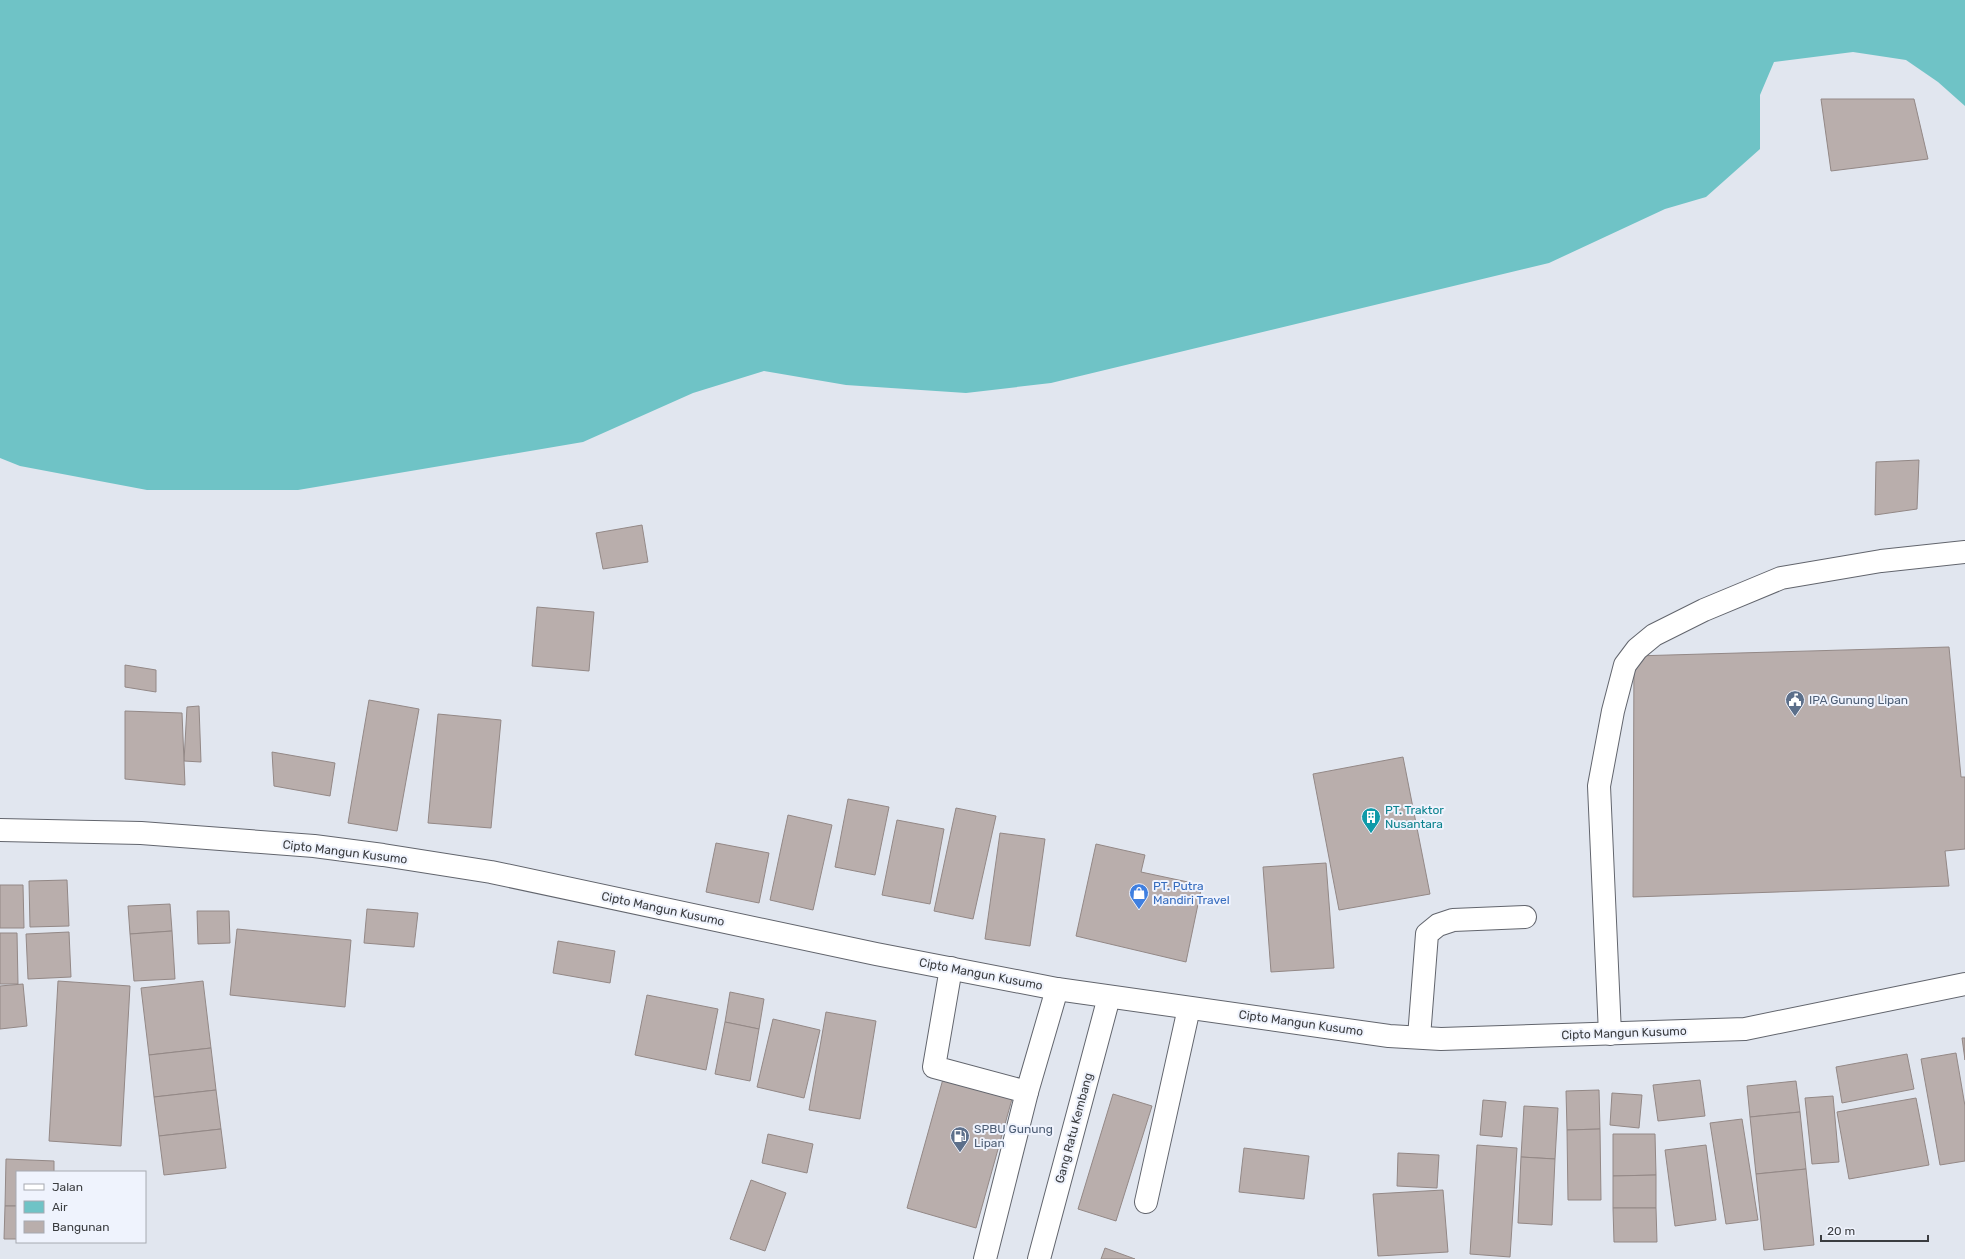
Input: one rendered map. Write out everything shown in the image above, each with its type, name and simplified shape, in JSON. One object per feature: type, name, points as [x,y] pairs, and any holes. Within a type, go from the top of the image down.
[{"type":"main road","points":[[1610,1034],[1599,786],[1613,711],[1625,665],[1637,649],[1654,635],[1704,610],[1781,578],[1881,561],[1965,552]]},
{"type":"main road","name":"Cipto Mangun Kusumo","points":[[0,830],[141,833],[314,846],[383,855],[491,872],[1057,989],[1389,1036],[1442,1038],[1744,1029],[1965,984]]},
{"type":"main road","points":[[1419,1037],[1427,934],[1438,925],[1453,920],[1525,917]]},
{"type":"main road","points":[[951,968],[934,1067],[1027,1092]]},
{"type":"main road","points":[[985,1259],[1027,1092],[1057,989]]},
{"type":"main road","name":"Gang Ratu Kembang","points":[[1039,1259],[1109,997]]},
{"type":"main road","points":[[1146,1202],[1189,1008]]},
{"type":"water","points":[[0,0],[1965,0],[1965,106],[1938,82],[1906,60],[1853,52],[1774,62],[1760,95],[1760,149],[1706,197],[1665,209],[1549,263],[1051,383],[966,393],[846,385],[764,371],[693,393],[583,442],[298,490],[147,490],[20,466],[0,458]]},
{"type":"building","points":[[1821,99],[1914,99],[1928,159],[1831,171]]},
{"type":"building","points":[[1919,460],[1917,509],[1875,515],[1876,462]]},
{"type":"building","points":[[642,525],[648,562],[603,569],[596,533]]},
{"type":"building","points":[[537,607],[594,612],[589,671],[532,666]]},
{"type":"building","name":"IPA Gunung Lipan","points":[[1949,647],[1961,777],[1965,777],[1965,849],[1945,851],[1949,886],[1633,897],[1634,656]]},
{"type":"building","points":[[125,665],[156,670],[156,692],[125,687]]},
{"type":"building","points":[[369,700],[419,709],[397,831],[348,823]]},
{"type":"building","points":[[199,706],[201,762],[184,761],[187,707]]},
{"type":"building","points":[[125,711],[182,713],[185,785],[125,779]]},
{"type":"building","points":[[438,714],[501,720],[491,828],[428,823]]},
{"type":"building","points":[[272,752],[335,763],[330,796],[274,786]]},
{"type":"building","name":"PT. Traktor Nusantara","points":[[1403,757],[1430,894],[1339,910],[1313,774]]},
{"type":"building","points":[[848,799],[889,807],[875,875],[835,867]]},
{"type":"building","points":[[956,808],[996,816],[973,919],[934,911]]},
{"type":"building","points":[[788,815],[832,825],[813,910],[770,900]]},
{"type":"building","points":[[897,820],[944,829],[930,904],[882,895]]},
{"type":"building","points":[[1000,833],[1045,839],[1030,946],[985,939]]},
{"type":"building","points":[[716,843],[769,853],[759,903],[706,892]]},
{"type":"building","name":"PT. Putra Mandiri Travel","points":[[1096,844],[1145,855],[1141,872],[1202,885],[1186,962],[1076,936]]},
{"type":"building","points":[[1326,863],[1334,968],[1271,972],[1263,867]]},
{"type":"building","points":[[67,880],[69,926],[30,927],[29,881]]},
{"type":"building","points":[[0,885],[23,885],[24,928],[0,928]]},
{"type":"building","points":[[170,904],[172,931],[130,934],[128,906]]},
{"type":"building","points":[[367,909],[418,913],[414,947],[364,943]]},
{"type":"building","points":[[197,911],[229,911],[230,943],[198,944]]},
{"type":"building","points":[[237,929],[351,940],[345,1007],[230,995]]},
{"type":"building","points":[[172,931],[175,979],[134,981],[130,934]]},
{"type":"building","points":[[69,932],[71,977],[28,979],[26,934]]},
{"type":"building","points":[[0,933],[17,933],[18,984],[0,984]]},
{"type":"building","points":[[558,941],[615,951],[610,983],[553,973]]},
{"type":"building","points":[[58,981],[130,986],[121,1146],[49,1141]]},
{"type":"building","points":[[203,981],[211,1048],[149,1055],[141,988]]},
{"type":"building","points":[[23,984],[27,1026],[0,1029],[0,986]]},
{"type":"building","points":[[730,992],[764,999],[759,1029],[725,1022]]},
{"type":"building","points":[[647,995],[718,1009],[706,1070],[635,1055]]},
{"type":"building","points":[[826,1012],[876,1021],[860,1119],[809,1110]]},
{"type":"building","points":[[773,1019],[820,1030],[804,1098],[757,1087]]},
{"type":"building","points":[[725,1022],[759,1029],[750,1081],[715,1074]]},
{"type":"building","points":[[1962,1038],[1965,1038],[1965,1060]]},
{"type":"building","points":[[211,1048],[216,1090],[154,1097],[149,1055]]},
{"type":"building","points":[[1956,1053],[1965,1106],[1965,1161],[1940,1165],[1921,1059]]},
{"type":"building","points":[[1907,1054],[1914,1089],[1842,1103],[1836,1067]]},
{"type":"building","name":"SPBU Gunung Lipan","points":[[943,1079],[1012,1099],[976,1228],[907,1208]]},
{"type":"building","points":[[1700,1080],[1705,1116],[1658,1121],[1653,1085]]},
{"type":"building","points":[[1796,1081],[1800,1112],[1750,1117],[1747,1086]]},
{"type":"building","points":[[216,1090],[221,1129],[159,1136],[154,1097]]},
{"type":"building","points":[[1599,1090],[1600,1129],[1567,1130],[1566,1091]]},
{"type":"building","points":[[1612,1093],[1642,1095],[1639,1128],[1610,1125]]},
{"type":"building","points":[[1113,1094],[1152,1106],[1116,1221],[1078,1209]]},
{"type":"building","points":[[1833,1096],[1839,1162],[1812,1164],[1805,1098]]},
{"type":"building","points":[[1916,1098],[1929,1165],[1849,1179],[1837,1112]]},
{"type":"building","points":[[1483,1100],[1506,1102],[1502,1137],[1480,1135]]},
{"type":"building","points":[[1524,1106],[1558,1108],[1555,1159],[1521,1157]]},
{"type":"building","points":[[1800,1112],[1806,1169],[1756,1174],[1750,1117]]},
{"type":"building","points":[[1742,1119],[1758,1220],[1726,1224],[1710,1123]]},
{"type":"building","points":[[221,1129],[226,1168],[164,1175],[159,1136]]},
{"type":"building","points":[[1600,1129],[1601,1200],[1568,1200],[1567,1130]]},
{"type":"building","points":[[768,1134],[813,1144],[807,1173],[762,1163]]},
{"type":"building","points":[[1613,1134],[1655,1134],[1656,1175],[1613,1176]]},
{"type":"building","points":[[1477,1145],[1517,1148],[1510,1257],[1470,1254]]},
{"type":"building","points":[[1706,1145],[1716,1220],[1675,1226],[1665,1150]]},
{"type":"building","points":[[1244,1148],[1309,1156],[1304,1199],[1239,1192]]},
{"type":"building","points":[[1398,1153],[1439,1155],[1437,1188],[1397,1186]]},
{"type":"building","points":[[1521,1157],[1555,1159],[1552,1225],[1518,1223]]},
{"type":"building","points":[[6,1159],[54,1161],[54,1171],[16,1171],[16,1206],[5,1206]]},
{"type":"building","points":[[1806,1169],[1814,1245],[1764,1250],[1756,1174]]},
{"type":"building","points":[[1656,1175],[1656,1208],[1613,1208],[1613,1176]]},
{"type":"building","points":[[751,1180],[786,1193],[765,1251],[730,1239]]},
{"type":"building","points":[[1443,1190],[1448,1252],[1378,1256],[1373,1194]]},
{"type":"building","points":[[5,1206],[16,1206],[16,1239],[4,1239]]},
{"type":"building","points":[[1613,1208],[1656,1208],[1657,1242],[1614,1242]]},
{"type":"building","points":[[1105,1248],[1135,1259],[1101,1259]]},
{"type":"place","name":"IPA Gunung Lipan","points":[[1795,717]]},
{"type":"place","name":"PT. Traktor Nusantara","points":[[1371,834]]},
{"type":"place","name":"PT. Putra Mandiri Travel","points":[[1139,910]]},
{"type":"place","name":"SPBU Gunung Lipan","points":[[960,1153]]}]
